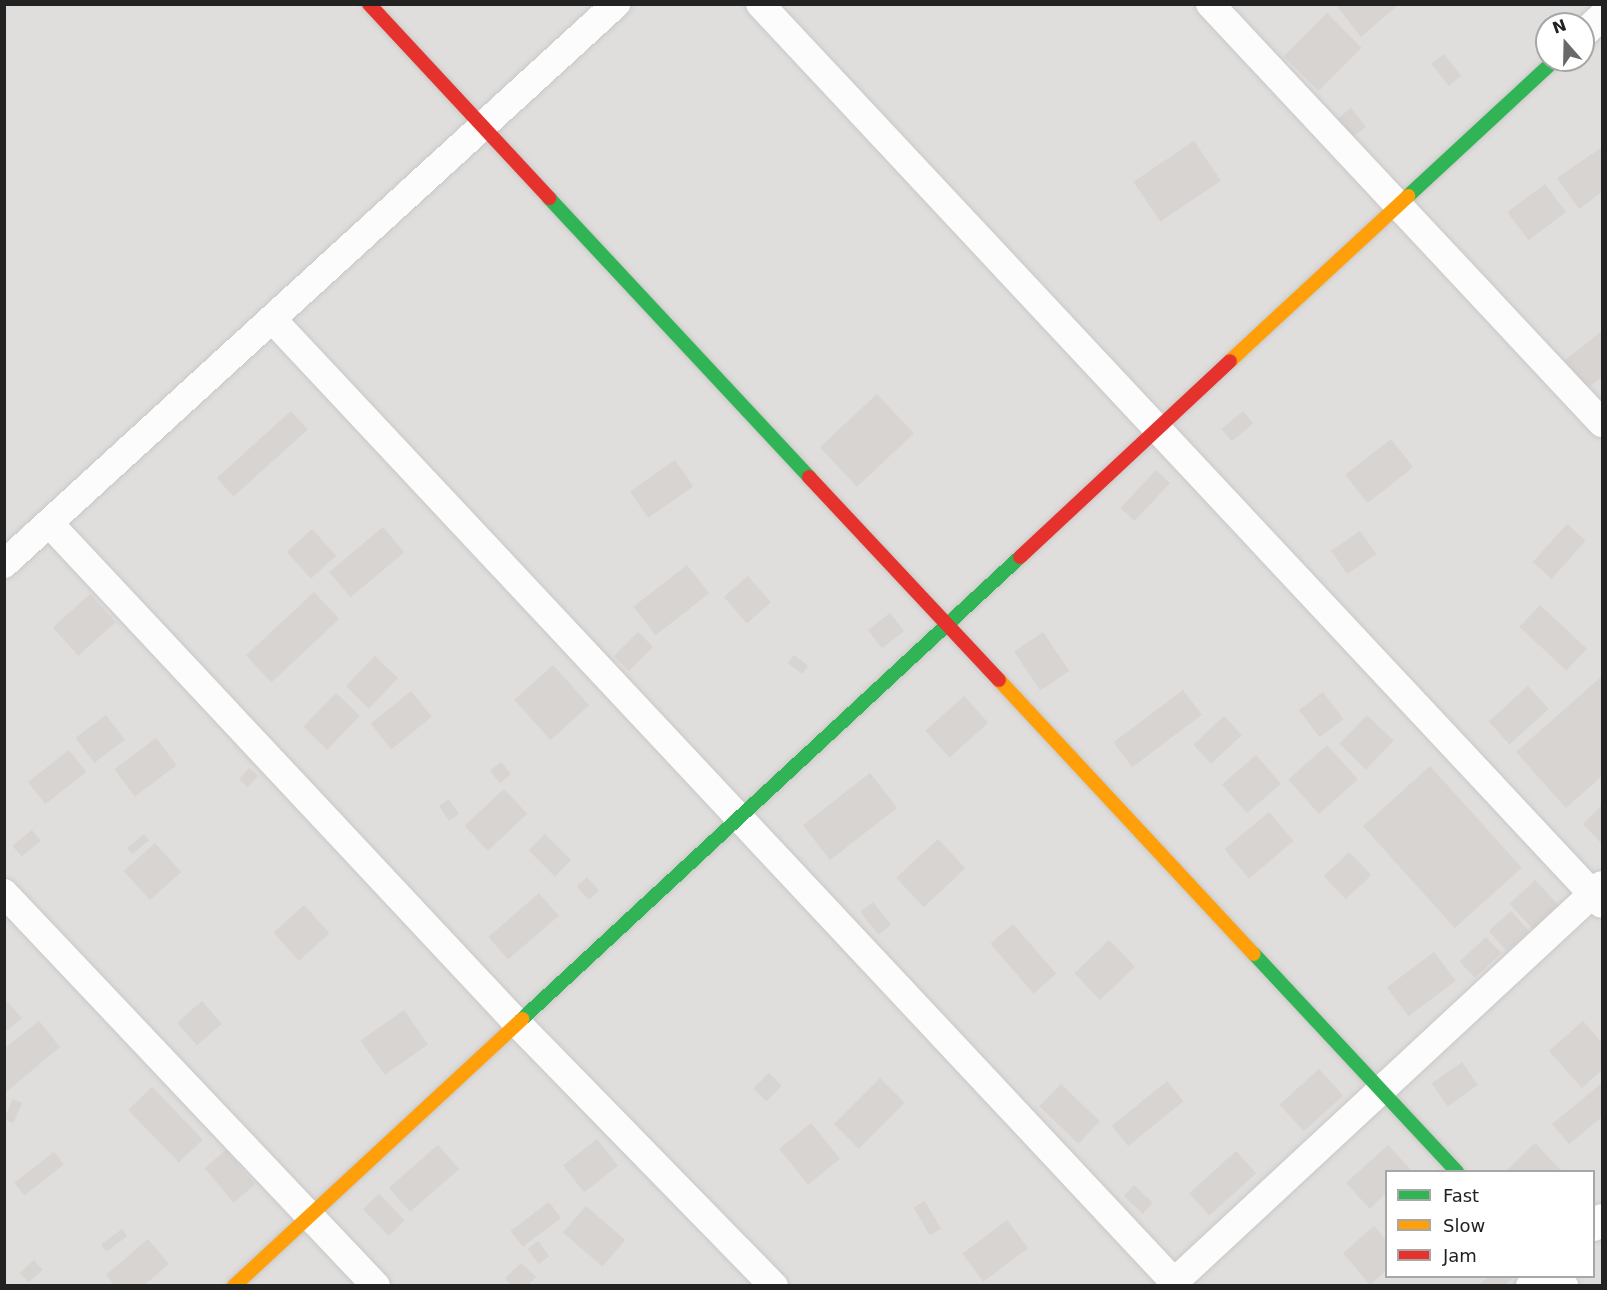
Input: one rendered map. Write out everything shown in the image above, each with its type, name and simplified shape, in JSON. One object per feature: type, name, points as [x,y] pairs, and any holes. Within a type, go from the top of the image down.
[{"type":"street","points":[[369,4],[1455,1170]]},
{"type":"street","points":[[4,564],[616,4]]},
{"type":"street","points":[[272,319],[1174,1284],[1381,1090],[1599,894],[1157,429],[760,4]]},
{"type":"street","points":[[1210,4],[1602,423]]},
{"type":"street","points":[[234,1286],[1542,72]]},
{"type":"street","points":[[49,523],[518,1023],[774,1286]]},
{"type":"street","points":[[4,893],[308,1217],[376,1286]]},
{"type":"shaded area","points":[[5,5],[1602,5],[1602,1285],[5,1285]]},
{"type":"building","points":[[1335,4],[1399,4],[1361,37]]},
{"type":"building","points":[[1327,13],[1362,48],[1319,91],[1284,56]]},
{"type":"building","points":[[1444,54],[1461,76],[1449,86],[1431,64]]},
{"type":"building","points":[[1351,108],[1366,127],[1348,141],[1333,122]]},
{"type":"building","points":[[1194,141],[1221,181],[1160,222],[1133,182]]},
{"type":"building","points":[[1602,147],[1602,192],[1579,209],[1557,178]]},
{"type":"building","points":[[1545,184],[1566,212],[1529,240],[1507,212]]},
{"type":"building","points":[[1602,331],[1602,377],[1586,389],[1564,361]]},
{"type":"building","points":[[877,394],[914,433],[857,487],[820,447]]},
{"type":"building","points":[[291,411],[308,430],[233,496],[217,478]]},
{"type":"building","points":[[1243,411],[1253,423],[1232,441],[1222,429]]},
{"type":"building","points":[[1391,439],[1413,467],[1367,503],[1345,475]]},
{"type":"building","points":[[675,460],[693,486],[648,518],[630,492]]},
{"type":"building","points":[[1156,470],[1170,483],[1134,521],[1121,508]]},
{"type":"building","points":[[1567,524],[1586,541],[1551,579],[1533,562]]},
{"type":"building","points":[[383,527],[404,552],[351,597],[329,572]]},
{"type":"building","points":[[312,529],[336,556],[311,579],[287,552]]},
{"type":"building","points":[[1360,531],[1376,554],[1347,574],[1331,551]]},
{"type":"building","points":[[687,565],[709,593],[656,635],[633,607]]},
{"type":"building","points":[[748,576],[771,602],[747,623],[724,597]]},
{"type":"building","points":[[314,592],[339,619],[271,682],[246,655]]},
{"type":"building","points":[[90,594],[115,622],[78,656],[53,627]]},
{"type":"building","points":[[1540,605],[1587,649],[1566,671],[1520,627]]},
{"type":"building","points":[[890,613],[904,631],[882,648],[868,630]]},
{"type":"building","points":[[638,632],[653,647],[629,671],[614,656]]},
{"type":"building","points":[[1043,632],[1069,671],[1040,691],[1014,652]]},
{"type":"building","points":[[794,655],[808,666],[802,674],[788,663]]},
{"type":"building","points":[[375,656],[398,678],[369,708],[346,686]]},
{"type":"building","points":[[553,665],[589,705],[550,740],[514,700]]},
{"type":"building","points":[[1602,676],[1602,776],[1566,808],[1516,752]]},
{"type":"building","points":[[1528,686],[1549,709],[1509,745],[1489,721]]},
{"type":"building","points":[[1183,690],[1202,715],[1132,767],[1114,742]]},
{"type":"building","points":[[411,691],[432,717],[391,749],[371,724]]},
{"type":"building","points":[[1323,692],[1343,719],[1320,737],[1299,710]]},
{"type":"building","points":[[336,693],[360,716],[327,750],[303,727]]},
{"type":"building","points":[[964,696],[988,723],[949,758],[925,731]]},
{"type":"building","points":[[106,715],[125,740],[94,763],[76,738]]},
{"type":"building","points":[[1367,715],[1394,741],[1366,769],[1339,744]]},
{"type":"building","points":[[1224,716],[1242,735],[1211,764],[1193,745]]},
{"type":"building","points":[[156,738],[176,765],[135,796],[114,769]]},
{"type":"building","points":[[1327,745],[1358,779],[1319,814],[1288,780]]},
{"type":"building","points":[[69,750],[86,772],[45,804],[28,782]]},
{"type":"building","points":[[1256,755],[1281,784],[1247,813],[1222,785]]},
{"type":"building","points":[[501,762],[511,775],[500,783],[490,771]]},
{"type":"building","points":[[1430,766],[1522,868],[1455,928],[1363,826]]},
{"type":"building","points":[[249,768],[258,776],[248,787],[239,779]]},
{"type":"building","points":[[870,773],[897,808],[830,860],[803,825]]},
{"type":"building","points":[[504,789],[527,814],[488,851],[465,826]]},
{"type":"building","points":[[449,799],[459,814],[449,821],[439,806]]},
{"type":"building","points":[[1602,805],[1602,844],[1583,824]]},
{"type":"building","points":[[1269,812],[1293,841],[1249,878],[1225,849]]},
{"type":"building","points":[[32,830],[41,841],[21,857],[13,846]]},
{"type":"building","points":[[144,834],[149,840],[132,854],[127,848]]},
{"type":"building","points":[[545,834],[571,860],[555,876],[529,850]]},
{"type":"building","points":[[938,839],[965,868],[924,907],[896,878]]},
{"type":"building","points":[[155,843],[181,872],[150,900],[124,871]]},
{"type":"building","points":[[1349,852],[1371,875],[1346,899],[1324,876]]},
{"type":"building","points":[[587,877],[599,890],[589,900],[577,887]]},
{"type":"building","points":[[1535,880],[1558,905],[1533,929],[1509,904]]},
{"type":"building","points":[[539,893],[559,916],[508,960],[488,937]]},
{"type":"building","points":[[873,902],[891,925],[878,935],[860,912]]},
{"type":"building","points":[[304,905],[329,933],[299,961],[274,932]]},
{"type":"building","points":[[1511,911],[1529,931],[1507,951],[1489,931]]},
{"type":"building","points":[[1013,924],[1056,974],[1034,993],[990,944]]},
{"type":"building","points":[[1486,937],[1501,953],[1475,978],[1460,962]]},
{"type":"building","points":[[1109,940],[1135,967],[1100,1000],[1074,973]]},
{"type":"building","points":[[1434,952],[1456,981],[1409,1016],[1387,988]]},
{"type":"building","points":[[4,998],[22,1018],[4,1033]]},
{"type":"building","points":[[202,1001],[222,1024],[197,1045],[177,1023]]},
{"type":"building","points":[[404,1010],[428,1044],[385,1075],[361,1040]]},
{"type":"building","points":[[39,1021],[60,1047],[6,1092],[4,1049]]},
{"type":"building","points":[[1583,1021],[1602,1043],[1602,1070],[1582,1088],[1549,1051]]},
{"type":"building","points":[[1462,1062],[1478,1085],[1448,1106],[1432,1083]]},
{"type":"building","points":[[1319,1069],[1343,1096],[1304,1131],[1280,1104]]},
{"type":"building","points":[[769,1073],[782,1086],[766,1101],[753,1089]]},
{"type":"building","points":[[880,1078],[905,1103],[859,1149],[834,1124]]},
{"type":"building","points":[[1167,1081],[1183,1101],[1128,1146],[1112,1126]]},
{"type":"building","points":[[1602,1083],[1602,1117],[1569,1144],[1552,1124]]},
{"type":"building","points":[[1061,1084],[1100,1122],[1078,1144],[1039,1106]]},
{"type":"building","points":[[152,1087],[203,1140],[179,1162],[128,1110]]},
{"type":"building","points":[[13,1099],[22,1103],[13,1123],[4,1119]]},
{"type":"building","points":[[811,1123],[840,1159],[808,1185],[779,1149]]},
{"type":"building","points":[[597,1139],[618,1166],[584,1192],[563,1165]]},
{"type":"building","points":[[1535,1143],[1561,1170],[1507,1170]]},
{"type":"building","points":[[438,1145],[459,1169],[410,1212],[389,1188]]},
{"type":"building","points":[[1388,1145],[1411,1170],[1385,1170],[1385,1194],[1370,1209],[1346,1183]]},
{"type":"building","points":[[226,1150],[255,1184],[233,1202],[205,1168]]},
{"type":"building","points":[[1236,1151],[1256,1173],[1209,1215],[1189,1193]]},
{"type":"building","points":[[54,1152],[64,1165],[24,1195],[15,1183]]},
{"type":"building","points":[[1134,1185],[1153,1203],[1143,1214],[1124,1196]]},
{"type":"building","points":[[379,1194],[405,1221],[389,1236],[363,1209]]},
{"type":"building","points":[[925,1201],[941,1229],[930,1235],[914,1208]]},
{"type":"building","points":[[549,1202],[561,1218],[523,1247],[511,1231]]},
{"type":"building","points":[[586,1206],[625,1240],[602,1267],[563,1232]]},
{"type":"building","points":[[1007,1220],[1028,1248],[983,1282],[962,1254]]},
{"type":"building","points":[[1374,1226],[1385,1239],[1385,1272],[1370,1285],[1343,1253]]},
{"type":"building","points":[[122,1229],[127,1236],[106,1252],[101,1244]]},
{"type":"building","points":[[148,1239],[169,1264],[143,1286],[115,1286],[106,1275]]},
{"type":"building","points":[[538,1241],[549,1256],[539,1264],[527,1249]]},
{"type":"building","points":[[34,1260],[43,1270],[29,1282],[20,1273]]},
{"type":"building","points":[[521,1263],[536,1277],[527,1286],[512,1286],[505,1278]]},
{"type":"building","points":[[1487,1278],[1512,1278],[1504,1286],[1478,1286]]},
{"type":"traffic: fast","points":[[1408,196],[1542,72]]},
{"type":"traffic: fast","points":[[549,198],[809,477]]},
{"type":"traffic: fast","points":[[522,1019],[1020,557]]},
{"type":"traffic: fast","points":[[1254,954],[1455,1170]]},
{"type":"traffic: slow","points":[[1230,361],[1408,196]]},
{"type":"traffic: slow","points":[[999,680],[1254,954]]},
{"type":"traffic: slow","points":[[234,1286],[522,1019]]},
{"type":"traffic: jam","points":[[369,4],[549,198]]},
{"type":"traffic: jam","points":[[1020,557],[1230,361]]},
{"type":"traffic: jam","points":[[809,477],[999,680]]}]
